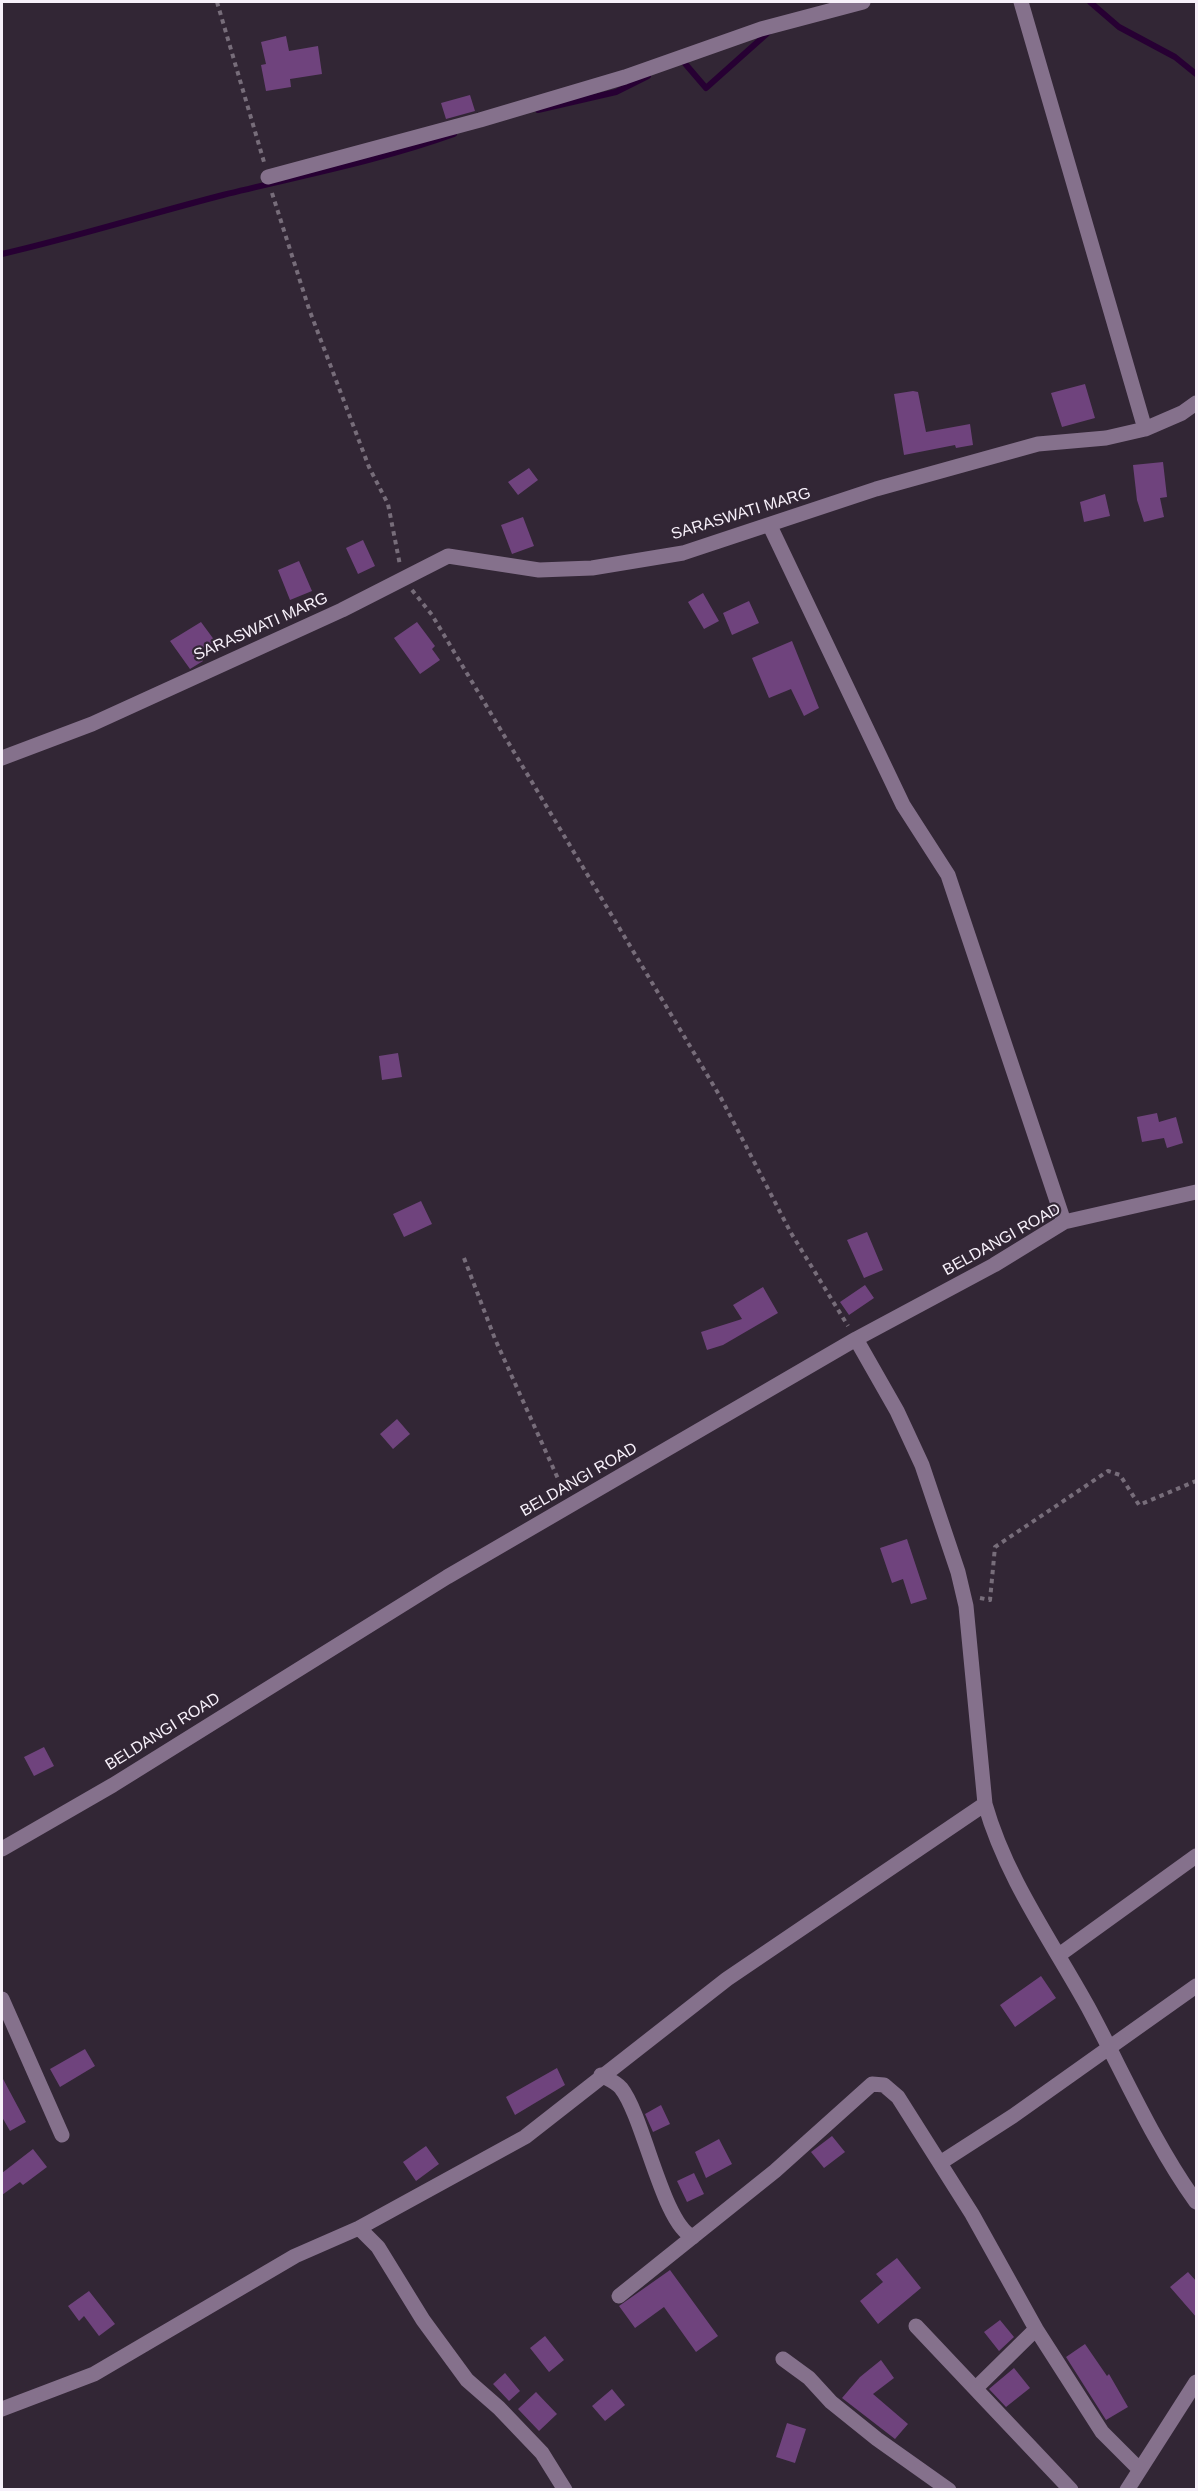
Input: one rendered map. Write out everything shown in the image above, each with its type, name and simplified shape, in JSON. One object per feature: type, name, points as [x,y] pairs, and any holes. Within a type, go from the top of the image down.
[{"type":"street","points":[[268,177],[480,120],[625,77],[761,29],[863,2]]},
{"type":"street","points":[[1021,2],[1146,429]]},
{"type":"street","name":"SARASWATI MARG","points":[[2,758],[92,724],[342,610],[448,556],[539,570],[592,568],[683,553],[876,489],[1038,444],[1106,438],[1146,429],[1182,413],[1197,403]]},
{"type":"street","points":[[770,526],[903,805],[948,875],[1064,1222]]},
{"type":"street","name":"BELDANGI ROAD","points":[[2,1849],[112,1785],[447,1577],[856,1339],[994,1265],[1064,1222],[1197,1192]]},
{"type":"street","points":[[856,1339],[897,1412],[922,1465],[958,1572],[966,1606],[985,1804],[994,1834],[1010,1872],[1110,2047],[1145,2116],[1197,2202]]},
{"type":"street","points":[[2,2409],[94,2374],[295,2256],[359,2228],[525,2136],[727,1979],[985,1804]]},
{"type":"street","points":[[1059,1955],[1197,1856]]},
{"type":"street","points":[[940,2163],[1013,2116],[1197,1986]]},
{"type":"street","points":[[2,2000],[62,2135]]},
{"type":"street","points":[[601,2075],[620,2086],[630,2103],[680,2227],[693,2237]]},
{"type":"street","points":[[619,2296],[775,2171],[872,2084],[884,2085],[898,2097],[972,2214],[1036,2330],[1101,2432],[1139,2469]]},
{"type":"street","points":[[359,2228],[378,2247],[423,2320],[467,2380],[499,2408],[542,2453],[565,2490]]},
{"type":"street","points":[[916,2326],[1071,2490]]},
{"type":"street","points":[[976,2388],[1036,2330]]},
{"type":"street","points":[[783,2359],[809,2378],[831,2402],[877,2439],[949,2490]]},
{"type":"street","points":[[1127,2490],[1197,2382]]},
{"type":"path","points":[[217,2],[309,309],[369,467],[388,504],[403,578],[432,615],[721,1098],[791,1233],[856,1339]]},
{"type":"path","points":[[464,1258],[495,1340],[570,1506]]},
{"type":"path","points":[[976,1597],[990,1600],[995,1547],[1108,1471],[1120,1475],[1139,1505],[1197,1481]]},
{"type":"building","points":[[286,36],[289,51],[318,46],[322,74],[290,79],[291,87],[266,91],[261,65],[266,64],[261,42]]},
{"type":"building","points":[[470,95],[475,111],[446,119],[441,103]]},
{"type":"building","points":[[1085,384],[1095,418],[1062,427],[1051,393]]},
{"type":"building","points":[[918,392],[926,432],[970,424],[973,445],[956,448],[955,445],[904,455],[894,394]]},
{"type":"building","points":[[1163,462],[1167,497],[1160,498],[1164,517],[1144,522],[1137,500],[1133,465]]},
{"type":"building","points":[[529,468],[538,480],[518,495],[508,482]]},
{"type":"building","points":[[1105,494],[1110,516],[1084,522],[1080,502]]},
{"type":"building","points":[[523,517],[534,546],[512,554],[501,525]]},
{"type":"building","points":[[363,540],[375,566],[358,574],[346,548]]},
{"type":"building","points":[[299,561],[312,591],[290,600],[278,570]]},
{"type":"building","points":[[703,593],[719,621],[704,629],[688,602]]},
{"type":"building","points":[[749,601],[759,623],[732,635],[723,613]]},
{"type":"building","points":[[201,622],[215,641],[198,654],[203,661],[190,669],[170,641]]},
{"type":"building","points":[[417,622],[435,646],[432,649],[440,660],[420,674],[394,638]]},
{"type":"building","points":[[792,641],[819,708],[804,716],[791,689],[769,698],[752,658]]},
{"type":"building","points":[[398,1053],[402,1077],[382,1080],[379,1056]]},
{"type":"building","points":[[1157,1113],[1159,1122],[1176,1117],[1183,1143],[1167,1148],[1164,1138],[1142,1142],[1137,1117]]},
{"type":"building","points":[[421,1201],[432,1224],[404,1237],[393,1214]]},
{"type":"building","points":[[867,1232],[883,1270],[864,1278],[847,1240]]},
{"type":"building","points":[[865,1285],[874,1298],[849,1315],[840,1302]]},
{"type":"building","points":[[763,1287],[778,1313],[723,1345],[707,1350],[701,1332],[742,1319],[733,1305]]},
{"type":"building","points":[[397,1419],[410,1434],[393,1449],[380,1434]]},
{"type":"building","points":[[907,1539],[927,1599],[911,1604],[903,1579],[892,1583],[880,1548]]},
{"type":"building","points":[[44,1747],[54,1766],[34,1776],[24,1757]]},
{"type":"building","points":[[1041,1976],[1056,1998],[1015,2027],[1000,2005]]},
{"type":"building","points":[[85,2049],[95,2066],[60,2087],[50,2069]]},
{"type":"building","points":[[557,2068],[565,2085],[515,2115],[506,2097]]},
{"type":"building","points":[[2,2077],[26,2122],[10,2131],[2,2117]]},
{"type":"building","points":[[661,2105],[670,2124],[653,2132],[645,2114]]},
{"type":"building","points":[[832,2136],[845,2152],[824,2168],[811,2152]]},
{"type":"building","points":[[719,2139],[732,2164],[706,2178],[695,2152]]},
{"type":"building","points":[[426,2146],[439,2164],[416,2181],[403,2162]]},
{"type":"building","points":[[33,2149],[47,2167],[23,2185],[20,2182],[2,2195],[2,2173]]},
{"type":"building","points":[[694,2173],[704,2194],[687,2202],[677,2181]]},
{"type":"building","points":[[897,2258],[921,2288],[878,2324],[860,2301],[883,2282],[876,2274]]},
{"type":"building","points":[[670,2270],[718,2336],[696,2352],[664,2307],[635,2328],[619,2306]]},
{"type":"building","points":[[1188,2272],[1197,2282],[1197,2318],[1170,2287]]},
{"type":"building","points":[[89,2291],[115,2324],[99,2336],[84,2316],[79,2321],[68,2306]]},
{"type":"building","points":[[1000,2320],[1014,2337],[999,2351],[984,2332]]},
{"type":"building","points":[[545,2336],[564,2360],[549,2372],[530,2348]]},
{"type":"building","points":[[1085,2344],[1107,2376],[1109,2374],[1128,2407],[1106,2420],[1066,2357]]},
{"type":"building","points":[[881,2360],[894,2378],[873,2394],[908,2424],[895,2439],[842,2398],[860,2377]]},
{"type":"building","points":[[1014,2368],[1030,2388],[1006,2407],[989,2389]]},
{"type":"building","points":[[505,2373],[520,2391],[509,2401],[493,2384]]},
{"type":"building","points":[[612,2389],[625,2405],[605,2421],[592,2406]]},
{"type":"building","points":[[536,2392],[557,2414],[539,2431],[518,2409]]},
{"type":"building","points":[[787,2423],[806,2429],[795,2463],[776,2457]]},
{"type":"waterway","points":[[1090,2],[1119,27],[1175,57],[1196,74]]},
{"type":"waterway","points":[[679,61],[682,60],[706,88],[771,30]]},
{"type":"waterway","points":[[538,110],[616,92],[648,76]]},
{"type":"waterway","points":[[2,254],[223,195],[368,160],[454,134]]}]
